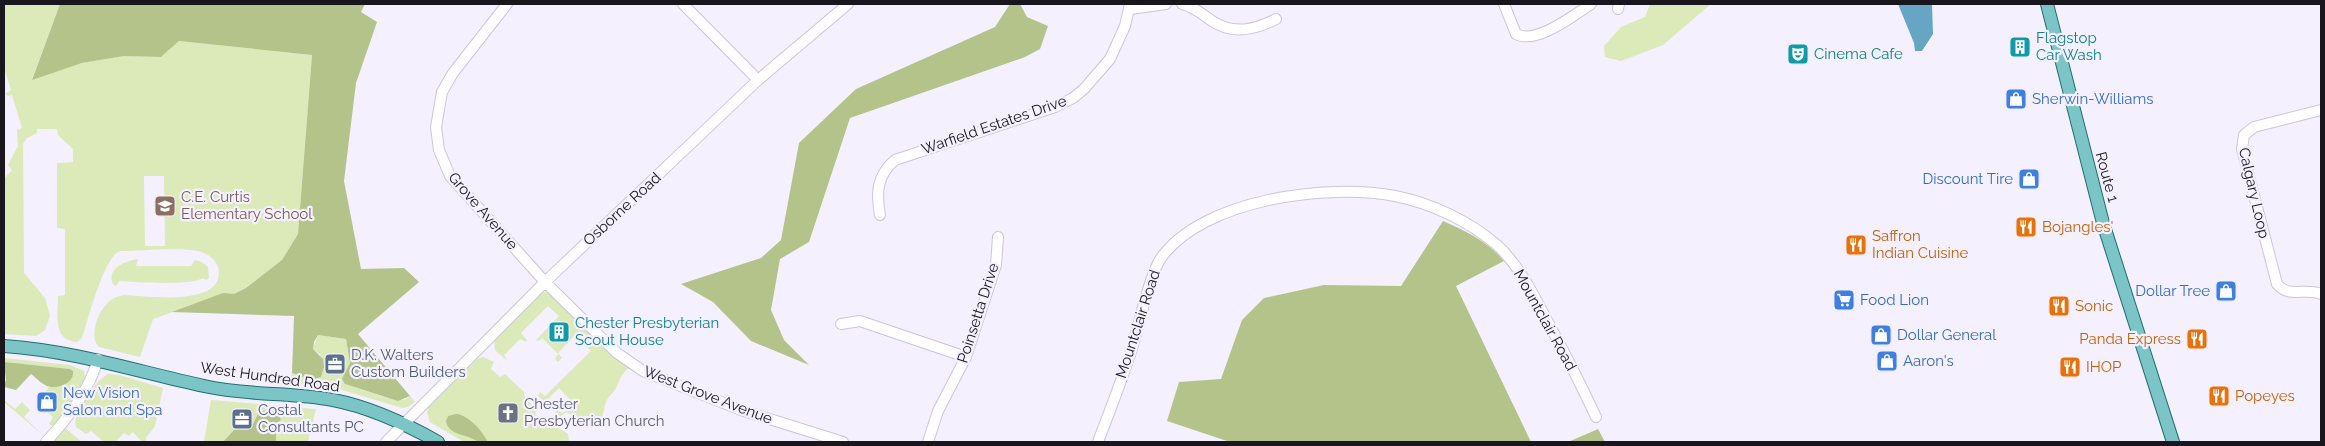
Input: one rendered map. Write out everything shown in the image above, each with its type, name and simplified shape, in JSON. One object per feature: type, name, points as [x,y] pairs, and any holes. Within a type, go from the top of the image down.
[{"type":"main road","name":"Route 1","points":[[2047,4],[2103,223],[2173,442]]},
{"type":"main road","name":"West Hundred Road","points":[[4,346],[51,350],[98,359],[206,387],[333,400],[404,423],[438,442]]},
{"type":"street","name":"Grove Avenue","points":[[507,4],[453,72],[442,92],[436,127],[439,150],[450,176],[545,282]]},
{"type":"street","points":[[683,4],[758,80]]},
{"type":"street","name":"Osborne Road","points":[[386,442],[545,282],[758,80],[848,4]]},
{"type":"street","points":[[1130,6],[1166,4]]},
{"type":"street","points":[[1182,4],[1198,10],[1213,22],[1231,29],[1252,29],[1276,19]]},
{"type":"street","points":[[1504,4],[1516,34],[1527,37],[1561,25],[1591,4]]},
{"type":"street","name":"Warfield Estates Drive","points":[[880,215],[877,190],[882,175],[895,160],[1054,107],[1073,98],[1084,89],[1110,59],[1119,42],[1130,6]]},
{"type":"street","name":"Calgary Loop","points":[[2321,110],[2254,127],[2244,135],[2242,149],[2278,284],[2289,292],[2312,291],[2321,294]]},
{"type":"street","name":"Mountclair Road","points":[[1098,442],[1132,348],[1160,260],[1177,240],[1204,222],[1247,205],[1272,199],[1343,193],[1394,196],[1416,201],[1444,212],[1473,228],[1498,246],[1514,264],[1536,300],[1596,416]]},
{"type":"street","name":"Poinsetta Drive","points":[[928,442],[938,411],[966,357],[996,265],[998,237]]},
{"type":"street","name":"West Grove Avenue","points":[[545,282],[616,353],[642,371],[740,410],[842,442]]},
{"type":"street","points":[[841,324],[860,321],[966,357]]},
{"type":"street","points":[[46,442],[65,421],[90,382],[98,359]]},
{"type":"green space","name":"C.E. Curtis Elementary School","points":[[4,4],[60,4],[32,79],[82,63],[124,56],[161,57],[179,41],[312,55],[298,234],[282,260],[246,288],[234,294],[223,294],[153,319],[140,357],[99,347],[96,343],[95,326],[100,314],[108,303],[114,298],[124,295],[183,297],[198,294],[210,289],[218,280],[218,267],[210,256],[198,251],[171,249],[120,251],[114,255],[108,264],[92,304],[82,338],[77,342],[69,340],[60,331],[57,318],[58,296],[65,295],[65,229],[57,228],[57,163],[73,162],[73,149],[58,135],[57,129],[37,129],[37,133],[27,138],[23,144],[24,273],[45,298],[50,316],[45,330],[36,336],[4,334],[4,179],[12,170],[8,165],[18,146],[17,130],[22,128],[12,95],[8,96],[5,94],[11,90],[4,67]],"holes":[[[144,176],[164,176],[165,246],[145,246]]]},
{"type":"green space","points":[[60,4],[365,4],[361,12],[377,22],[356,83],[344,181],[361,269],[404,268],[419,282],[358,334],[410,396],[398,401],[345,384],[342,379],[350,363],[346,339],[318,335],[313,349],[323,359],[324,367],[321,377],[311,380],[292,373],[294,316],[172,312],[223,293],[234,294],[246,288],[282,260],[298,234],[312,55],[179,41],[161,57],[124,56],[82,63],[32,80]]},
{"type":"green space","points":[[1010,4],[1020,4],[1027,17],[1048,26],[1040,49],[1025,57],[850,118],[809,242],[780,259],[771,310],[784,340],[809,365],[751,341],[713,302],[681,284],[761,258],[781,240],[799,143],[856,89],[995,27]]},
{"type":"green space","points":[[1650,4],[1711,4],[1663,45],[1621,61],[1605,57],[1604,46],[1621,27],[1645,17]]},
{"type":"green space","points":[[1443,221],[1483,242],[1504,261],[1456,286],[1531,442],[1230,442],[1167,421],[1179,382],[1221,379],[1242,320],[1264,298],[1324,285],[1401,286]]},
{"type":"green space","points":[[138,259],[136,266],[191,266],[195,260],[202,262],[208,267],[209,278],[206,280],[203,278],[176,283],[119,281],[116,286],[113,284],[112,274],[118,266]]},
{"type":"green space","points":[[538,293],[551,293],[630,367],[622,375],[615,390],[608,399],[602,417],[598,422],[566,412],[560,417],[555,412],[556,410],[563,413],[573,403],[559,388],[548,399],[552,404],[550,406],[538,396],[540,392],[545,396],[591,351],[575,335],[558,353],[562,358],[558,362],[555,359],[558,354],[542,338],[539,341],[536,340],[559,316],[548,306],[521,333],[527,340],[526,342],[520,339],[504,355],[507,361],[495,350],[494,341]]},
{"type":"green space","points":[[318,335],[346,339],[350,363],[345,384],[387,398],[405,400],[410,396],[415,402],[408,407],[402,408],[339,389],[291,383],[292,373],[302,377],[321,355],[313,349]]},
{"type":"green space","points":[[483,357],[494,362],[491,369],[500,377],[505,374],[524,392],[525,398],[534,407],[538,408],[535,414],[548,428],[554,425],[568,434],[569,442],[464,442],[430,422],[427,413],[429,406],[477,359]]},
{"type":"green space","points":[[4,358],[70,365],[84,371],[83,385],[54,427],[49,424],[53,417],[36,403],[50,386],[61,386],[73,371],[70,369],[4,363]]},
{"type":"green space","points":[[4,362],[70,369],[73,371],[73,375],[65,384],[51,387],[43,384],[31,374],[16,390],[4,387],[4,382],[6,381]]},
{"type":"green space","points":[[108,374],[119,375],[163,388],[155,426],[146,438],[146,442],[142,442],[133,432],[129,436],[124,433],[115,442],[104,442],[91,431],[86,434],[76,427],[77,414],[86,398],[97,383]]},
{"type":"green space","points":[[4,400],[15,409],[22,402],[30,410],[24,417],[45,437],[4,402]]},
{"type":"green space","points":[[211,400],[316,409],[308,442],[204,442]]},
{"type":"green space","points":[[267,410],[276,413],[281,419],[276,426],[276,442],[223,442],[234,430],[253,424],[259,412]]},
{"type":"green space","points":[[456,414],[470,420],[488,442],[478,442],[451,429],[446,421],[448,416]]},
{"type":"green space","points":[[65,428],[82,442],[52,442]]},
{"type":"green space","points":[[1598,429],[1605,442],[1568,442]]},
{"type":"water","points":[[1898,4],[1932,4],[1933,34],[1922,51],[1915,51],[1914,43]]},
{"type":"place","name":"Flagstop Car Wash","points":[[2020,47]]},
{"type":"place","name":"Cinema Cafe","points":[[1798,54]]},
{"type":"place","name":"Sherwin-Williams","points":[[2016,99]]},
{"type":"place","name":"Discount Tire","points":[[2029,179]]},
{"type":"place","name":"C.E. Curtis Elementary School","points":[[165,206]]},
{"type":"place","name":"Bojangles'","points":[[2026,227]]},
{"type":"place","name":"Saffron Indian Cuisine","points":[[1856,245]]},
{"type":"place","name":"Dollar Tree","points":[[2226,291]]},
{"type":"place","name":"Food Lion","points":[[1844,300]]},
{"type":"place","name":"Sonic","points":[[2059,306]]},
{"type":"place","name":"Chester Presbyterian Scout House","points":[[559,332]]},
{"type":"place","name":"Dollar General","points":[[1881,335]]},
{"type":"place","name":"Panda Express","points":[[2197,339]]},
{"type":"place","name":"Aaron's","points":[[1887,361]]},
{"type":"place","name":"D.K. Walters Custom Builders","points":[[335,364]]},
{"type":"place","name":"IHOP","points":[[2070,367]]},
{"type":"place","name":"Popeyes","points":[[2219,396]]},
{"type":"place","name":"New Vision Salon and Spa","points":[[47,402]]},
{"type":"place","name":"Chester Presbyterian Church","points":[[508,413]]},
{"type":"place","name":"Costal Consultants PC","points":[[242,419]]}]
